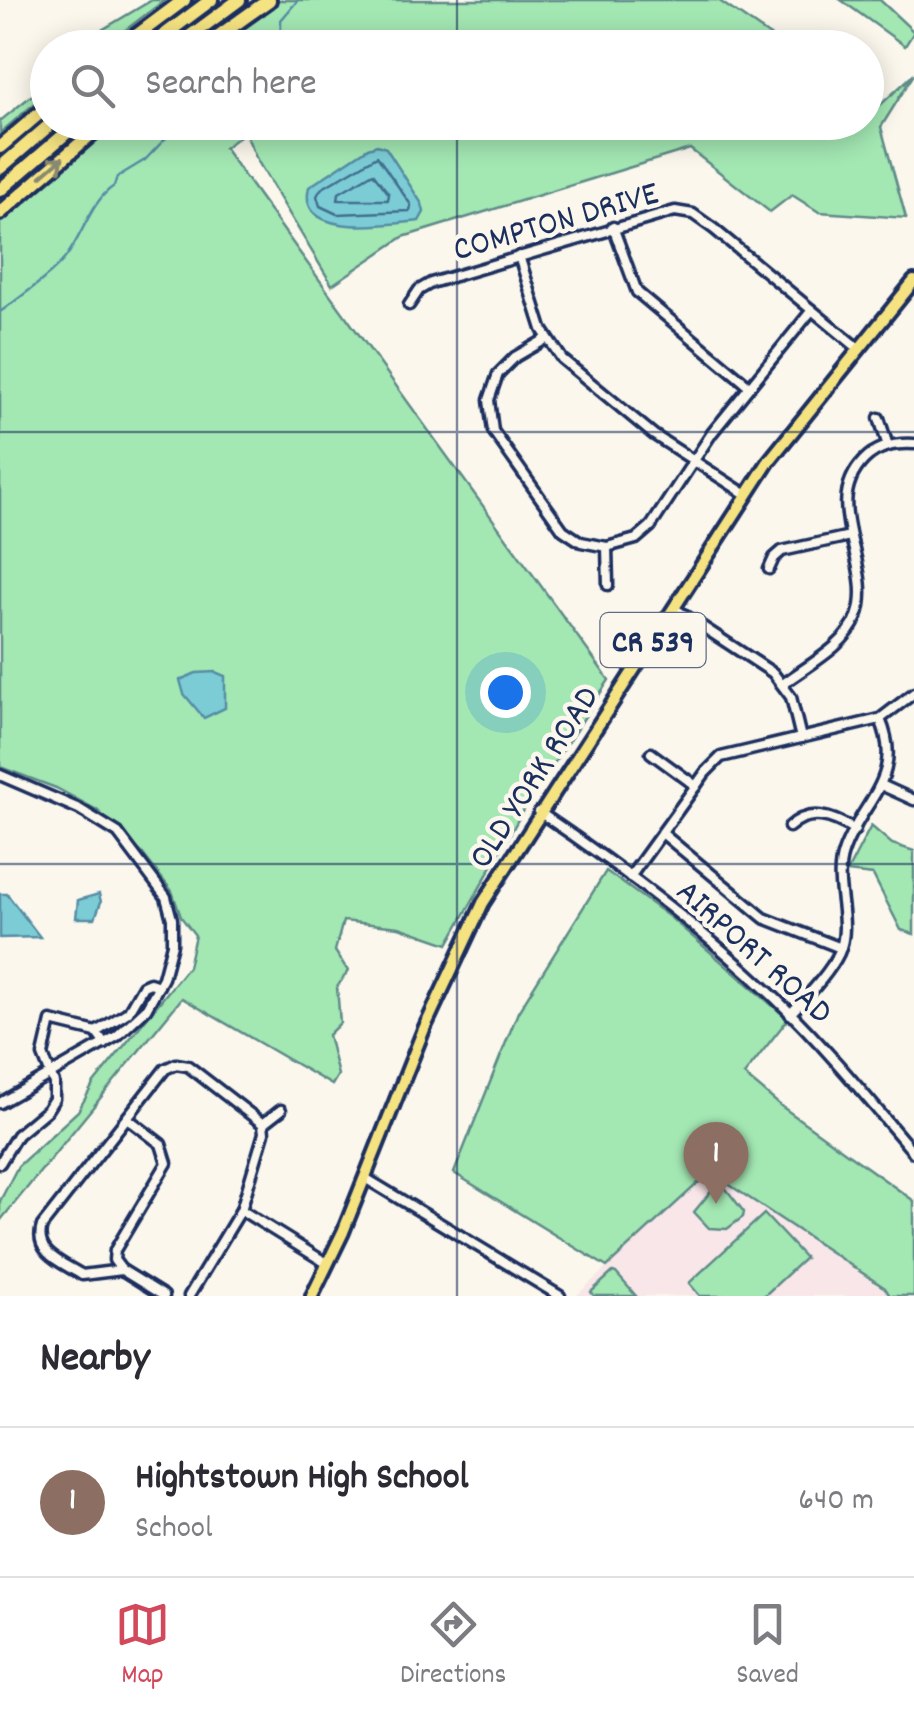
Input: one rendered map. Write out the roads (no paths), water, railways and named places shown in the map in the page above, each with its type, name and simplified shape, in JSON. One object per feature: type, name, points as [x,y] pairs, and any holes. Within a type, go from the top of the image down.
[{"type":"highway","points":[[144,30],[184,0]]},
{"type":"highway","points":[[171,30],[211,0]]},
{"type":"highway","points":[[198,30],[239,0]]},
{"type":"highway","points":[[227,30],[268,0]]},
{"type":"highway","points":[[0,146],[30,121]]},
{"type":"highway","points":[[0,168],[32,140]]},
{"type":"highway","points":[[0,190],[58,140]]},
{"type":"highway","points":[[0,212],[84,140]]},
{"type":"main road","name":"OLD YORK ROAD","points":[[365,1178],[482,902],[746,495],[785,440],[914,281]]},
{"type":"main road","name":"CR 539","points":[[312,1296],[365,1178]]},
{"type":"street","name":"COMPTON DRIVE","points":[[409,306],[424,286],[666,212],[693,214],[858,349]]},
{"type":"street","points":[[613,227],[636,292],[749,386]]},
{"type":"street","points":[[518,256],[546,339],[562,359],[636,421],[746,495]]},
{"type":"street","points":[[546,339],[515,357],[498,374],[489,400],[493,431],[562,530],[581,542],[606,548],[626,544],[644,534],[749,386],[812,310]]},
{"type":"street","points":[[879,418],[888,446]]},
{"type":"street","points":[[783,684],[836,646],[856,617],[860,588],[846,502],[851,478],[868,456],[888,446],[914,444]]},
{"type":"street","points":[[769,569],[782,551],[850,536]]},
{"type":"street","points":[[606,548],[608,585]]},
{"type":"street","points":[[674,608],[758,662],[783,684],[794,705],[801,738]]},
{"type":"street","points":[[630,877],[721,757],[880,718],[903,705],[914,693]]},
{"type":"street","points":[[790,1014],[841,948],[844,924],[840,863],[887,770],[890,750],[880,718]]},
{"type":"street","points":[[650,753],[696,786]]},
{"type":"street","points":[[0,775],[79,809],[118,833],[166,896],[172,919],[169,962],[146,1009],[105,1044],[24,1086],[0,1103]]},
{"type":"street","points":[[881,785],[914,800]]},
{"type":"street","name":"AIRPORT ROAD","points":[[539,812],[710,939],[844,1070],[914,1153]]},
{"type":"street","points":[[789,827],[804,818],[821,816],[855,830]]},
{"type":"street","points":[[662,833],[764,918],[841,948]]},
{"type":"street","points":[[96,1032],[128,1012],[143,986],[158,986]]},
{"type":"street","points":[[0,1163],[17,1135],[52,1104],[55,1094],[44,1055],[51,1021],[96,1032],[105,1044]]},
{"type":"street","points":[[122,1270],[82,1275],[45,1251],[39,1235],[42,1226],[165,1069],[182,1064],[262,1124],[264,1132],[241,1210],[189,1296]]},
{"type":"street","points":[[262,1124],[281,1110]]},
{"type":"street","points":[[127,1118],[161,1144],[167,1158],[166,1168],[115,1250],[114,1260],[122,1270],[164,1296]]},
{"type":"street","points":[[365,1178],[560,1296]]},
{"type":"street","points":[[241,1210],[328,1264]]},
{"type":"water","points":[[377,145],[386,148],[422,204],[424,212],[419,221],[348,225],[317,215],[309,204],[309,187]]},
{"type":"water","points":[[196,673],[225,676],[225,708],[204,718],[184,694],[180,680]]},
{"type":"water","points":[[0,894],[7,894],[40,937],[0,938]]},
{"type":"water","points":[[99,894],[101,902],[95,918],[76,918],[78,900]]},
{"type":"waterway","points":[[281,30],[281,20],[298,0]]},
{"type":"waterway","points":[[0,312],[60,264],[117,177],[145,160],[164,140]]},
{"type":"place","name":"Hightstown High School","points":[[716,1204]]}]
